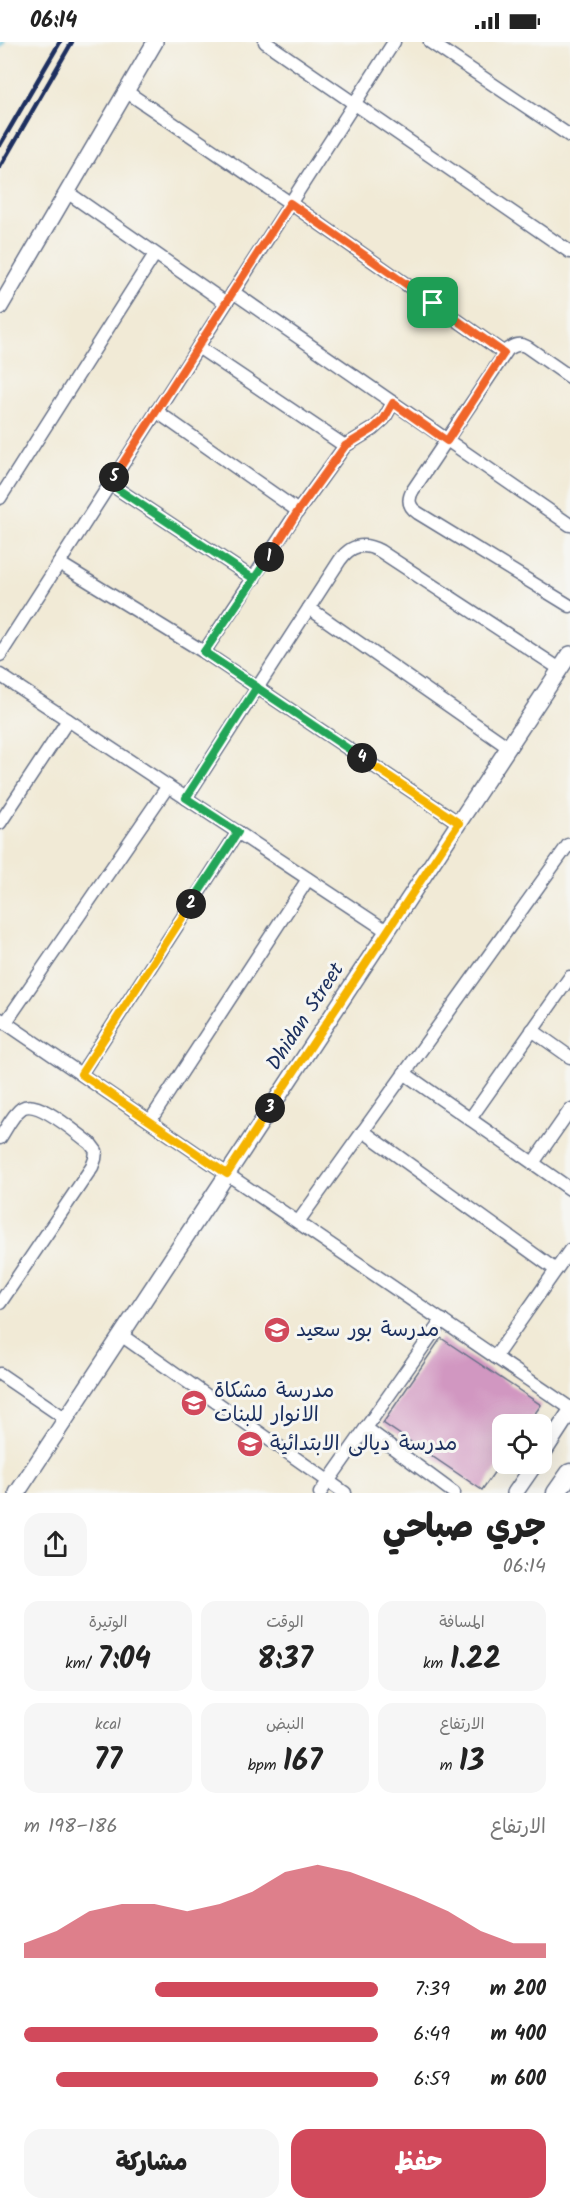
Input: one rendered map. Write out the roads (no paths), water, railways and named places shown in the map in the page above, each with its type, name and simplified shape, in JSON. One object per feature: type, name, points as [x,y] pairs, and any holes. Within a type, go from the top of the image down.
[{"type":"main road","points":[[556,1493],[570,1473]]},
{"type":"street","points":[[0,307],[155,42]]},
{"type":"street","points":[[265,42],[570,252]]},
{"type":"street","points":[[0,655],[394,42]]},
{"type":"street","points":[[430,42],[570,136]]},
{"type":"street","points":[[127,92],[504,353]]},
{"type":"street","points":[[67,192],[226,303]]},
{"type":"street","points":[[0,498],[155,254]]},
{"type":"street","points":[[233,292],[570,525]]},
{"type":"street","points":[[570,377],[522,344],[514,345],[504,353],[409,496],[412,509],[570,606]]},
{"type":"street","points":[[198,347],[345,446]]},
{"type":"street","points":[[204,652],[298,511],[345,446],[373,429],[384,419],[393,403]]},
{"type":"street","points":[[156,411],[298,511]]},
{"type":"street","points":[[110,484],[254,579]]},
{"type":"street","points":[[186,798],[347,550],[357,545],[369,545],[560,669]]},
{"type":"street","points":[[59,563],[204,652],[459,823]]},
{"type":"street","points":[[309,608],[508,747]]},
{"type":"street","name":"Dhidan Street","points":[[17,1493],[570,654]]},
{"type":"street","points":[[0,675],[387,931]]},
{"type":"street","points":[[0,823],[68,720]]},
{"type":"street","points":[[168,786],[3,1021],[442,1320],[570,1410],[552,1439]]},
{"type":"street","points":[[81,1074],[238,832]]},
{"type":"street","points":[[298,1222],[568,845],[570,846]]},
{"type":"street","points":[[150,1121],[308,879]]},
{"type":"street","points":[[470,1119],[570,977]]},
{"type":"street","points":[[532,1030],[570,1057]]},
{"type":"street","points":[[404,1073],[570,1189]]},
{"type":"street","points":[[0,1138],[22,1108],[32,1105],[43,1109],[90,1143],[96,1151],[92,1167],[0,1303]]},
{"type":"street","points":[[533,1163],[570,1110]]},
{"type":"street","points":[[363,1131],[556,1270]]},
{"type":"street","points":[[495,1357],[570,1250]]},
{"type":"street","points":[[320,1493],[442,1320]]},
{"type":"street","points":[[121,1335],[345,1493]]},
{"type":"street","points":[[0,1374],[66,1419]]},
{"type":"street","points":[[366,1428],[454,1493]]},
{"type":"street","points":[[516,1493],[528,1474]]},
{"type":"waterway","points":[[0,46],[3,42]]},
{"type":"railway","points":[[0,145],[60,42]]},
{"type":"railway","points":[[0,167],[72,42]]},
{"type":"place","name":"مدرسة بور سعيد","points":[[277,1330]]},
{"type":"place","name":"مدرسة مشكاة الانوار للبنات","points":[[194,1403]]},
{"type":"place","name":"مدرسة ديالى الابتدائية","points":[[250,1444]]}]
